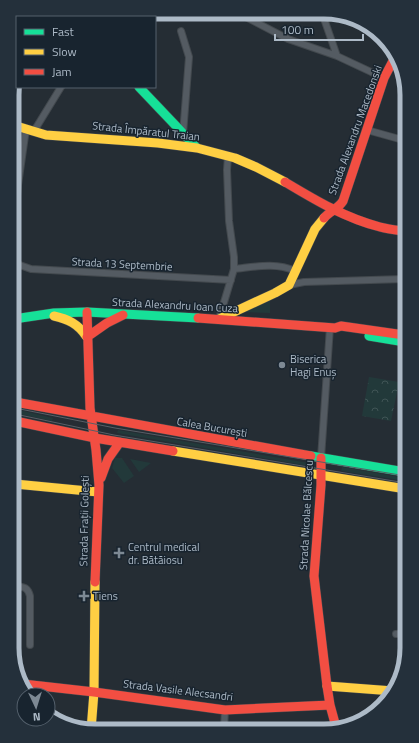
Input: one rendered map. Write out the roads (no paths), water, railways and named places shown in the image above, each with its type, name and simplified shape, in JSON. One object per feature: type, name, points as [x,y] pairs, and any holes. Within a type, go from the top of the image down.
[{"type":"street","points":[[250,19],[288,39],[337,56],[384,78]]},
{"type":"street","points":[[324,19],[337,56]]},
{"type":"street","points":[[181,31],[189,58],[183,134]]},
{"type":"street","name":"Strada Alexandru Macedonski","points":[[289,285],[315,229],[328,214],[339,207],[343,201],[384,78],[392,62]]},
{"type":"street","points":[[19,180],[30,130],[60,88]]},
{"type":"street","points":[[140,88],[196,147]]},
{"type":"street","name":"Strada Împăratul Traian","points":[[19,127],[51,135],[196,147],[228,156],[281,180],[334,210],[377,227],[400,230]]},
{"type":"street","points":[[367,130],[400,139]]},
{"type":"street","points":[[219,319],[234,269],[228,194],[228,156]]},
{"type":"street","name":"Strada 13 Septembrie","points":[[19,265],[31,269],[231,280]]},
{"type":"street","points":[[234,269],[256,266],[279,266],[295,271]]},
{"type":"street","points":[[219,319],[289,285],[304,282],[400,279]]},
{"type":"street","name":"Strada Alexandru Ioan Cuza","points":[[19,318],[47,314],[86,312],[219,319],[333,328],[341,331],[400,341]]},
{"type":"street","name":"Strada Frații Golești","points":[[86,312],[98,488],[95,560],[94,692],[92,724]]},
{"type":"street","points":[[47,314],[73,322],[82,328],[87,337],[107,323],[124,314]]},
{"type":"street","name":"Strada Alexandru Ioan Cuza","points":[[333,328],[342,326],[400,334]]},
{"type":"street","name":"Strada Nicolae Bălcescu","points":[[333,328],[314,554],[314,576],[327,686],[335,723]]},
{"type":"street","name":"Calea București","points":[[19,403],[400,471]]},
{"type":"street","points":[[19,422],[95,438],[400,488]]},
{"type":"street","points":[[19,484],[98,488],[105,464],[111,453],[120,442]]},
{"type":"street","points":[[19,587],[29,590],[30,645]]},
{"type":"street","points":[[396,634],[400,634]]},
{"type":"street","name":"Strada Vasile Alecsandri","points":[[29,685],[225,710],[330,705]]},
{"type":"street","points":[[327,686],[387,691]]},
{"type":"street","points":[[224,724],[225,710]]},
{"type":"tram line","points":[[19,409],[115,428],[400,475]]},
{"type":"tram line","points":[[19,415],[114,435],[400,482]]},
{"type":"place","name":"Biserica Hagi Enuș","points":[[282,365]]},
{"type":"place","name":"Centrul medical dr. Bătăiosu","points":[[119,553]]},
{"type":"place","name":"Tiens","points":[[84,596]]}]
